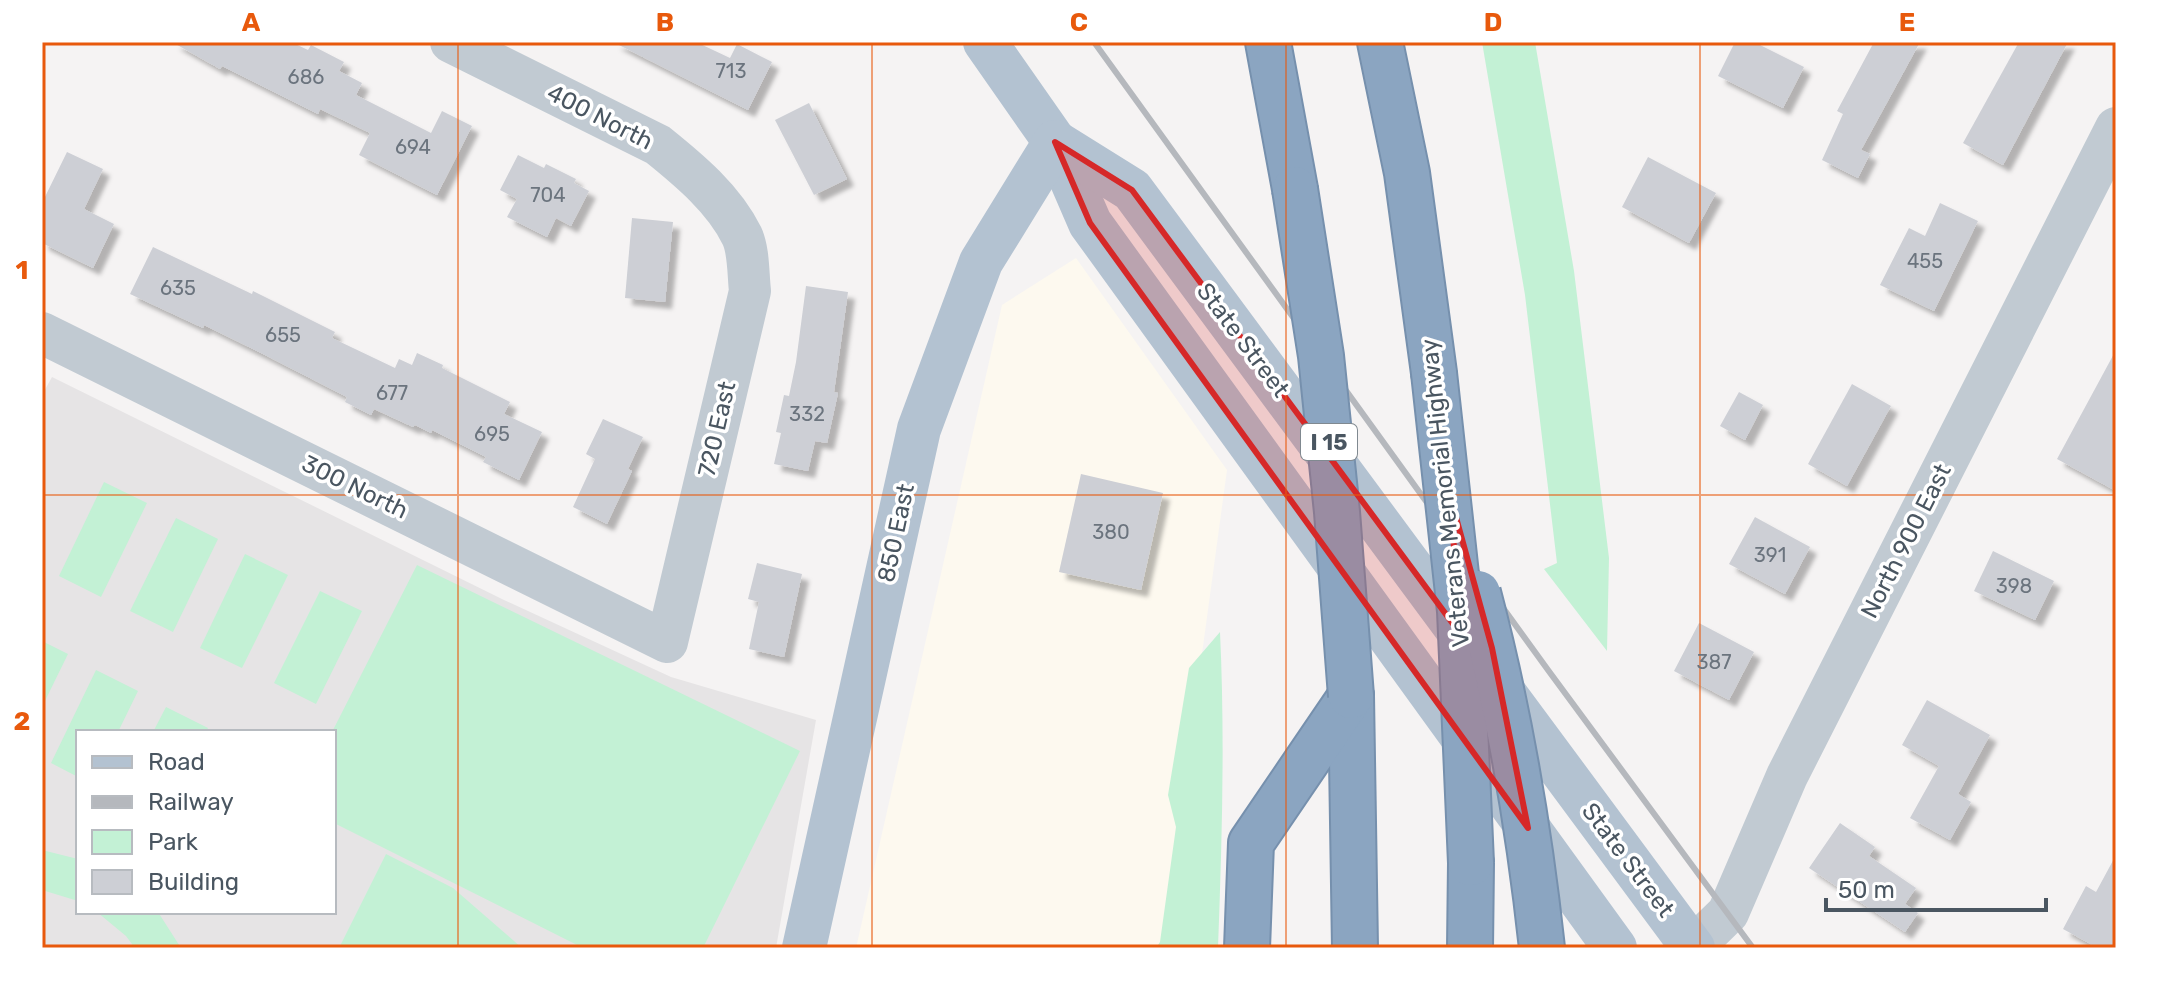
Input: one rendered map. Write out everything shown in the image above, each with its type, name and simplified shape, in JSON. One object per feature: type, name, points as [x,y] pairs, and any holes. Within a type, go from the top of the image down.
[{"type":"highway","name":"I 15","points":[[1268,42],[1321,356],[1338,527],[1351,696],[1355,948]]},
{"type":"highway","name":"Veterans Memorial Highway","points":[[1380,42],[1407,173],[1449,492],[1467,737],[1470,948]]},
{"type":"highway","points":[[1449,492],[1475,582],[1510,727],[1524,806],[1542,948]]},
{"type":"highway","points":[[1247,948],[1251,843],[1351,696]]},
{"type":"main road","name":"State Street","points":[[985,42],[1055,142],[1090,223],[1615,948]]},
{"type":"main road","name":"State Street","points":[[1055,142],[1132,190],[1692,948]]},
{"type":"main road","name":"850 East","points":[[804,948],[919,429],[981,262],[1055,142]]},
{"type":"street","name":"400 North","points":[[451,42],[658,145],[687,169],[730,218]]},
{"type":"street","name":"North 900 East","points":[[1692,948],[1728,913],[1787,776],[2116,128]]},
{"type":"street","name":"720 East","points":[[667,642],[750,291],[743,238],[730,218]]},
{"type":"street","name":"300 North","points":[[42,333],[667,642]]},
{"type":"highlighted area","points":[[1055,142],[1132,190],[1462,636],[1449,492],[1492,648],[1528,828],[1090,223]]},
{"type":"shaded area","points":[[1076,258],[1227,470],[1162,948],[856,948],[1002,305]]},
{"type":"shaded area","points":[[52,377],[504,600],[671,677],[816,720],[776,948],[42,948],[42,395]]},
{"type":"green space","points":[[1482,42],[1535,42],[1574,271],[1609,558],[1607,651],[1544,569],[1557,563],[1525,295]]},
{"type":"green space","points":[[104,482],[147,503],[101,597],[59,576]]},
{"type":"green space","points":[[176,518],[218,539],[173,632],[130,611]]},
{"type":"green space","points":[[245,554],[288,575],[242,668],[200,648]]},
{"type":"green space","points":[[417,565],[800,751],[703,948],[583,948],[336,824],[336,730],[333,730]]},
{"type":"green space","points":[[320,591],[362,611],[316,704],[274,683]]},
{"type":"green space","points":[[1220,632],[1222,790],[1218,948],[1156,948],[1160,942],[1176,827],[1168,795],[1189,668]]},
{"type":"green space","points":[[42,641],[68,654],[42,707]]},
{"type":"green space","points":[[96,670],[138,691],[119,730],[76,730],[76,776],[51,763]]},
{"type":"green space","points":[[166,707],[208,728],[207,730],[154,730]]},
{"type":"green space","points":[[42,850],[76,858],[76,900],[42,890]]},
{"type":"green space","points":[[386,854],[453,888],[522,948],[339,948]]},
{"type":"green space","points":[[99,914],[159,914],[181,948],[135,948],[126,936]]},
{"type":"building","points":[[172,42],[291,42],[308,50],[311,45],[344,62],[339,71],[362,83],[356,95],[431,133],[442,111],[472,126],[437,195],[359,155],[370,133],[320,109],[318,114],[222,66],[220,69]]},
{"type":"building","points":[[613,42],[696,42],[730,58],[737,44],[772,62],[748,110]]},
{"type":"building","points":[[1735,42],[1754,42],[1804,67],[1783,108],[1718,76]]},
{"type":"building","points":[[1874,42],[1920,42],[1861,150],[1870,154],[1858,178],[1822,160],[1843,114],[1837,111]]},
{"type":"building","points":[[2019,42],[2068,42],[2003,165],[1963,143]]},
{"type":"building","points":[[809,103],[847,179],[814,195],[775,120]]},
{"type":"building","points":[[67,152],[103,169],[84,209],[114,224],[93,268],[42,243],[42,203]]},
{"type":"building","points":[[518,155],[576,179],[574,183],[589,191],[571,226],[556,218],[547,237],[507,217],[517,199],[500,190]]},
{"type":"building","points":[[1648,157],[1716,193],[1689,243],[1622,207]]},
{"type":"building","points":[[1940,203],[1978,221],[1934,311],[1880,285],[1909,228],[1925,236]]},
{"type":"building","points":[[632,218],[673,222],[665,302],[625,298]]},
{"type":"building","points":[[153,247],[252,294],[253,291],[335,332],[332,338],[395,368],[399,359],[412,365],[417,353],[510,402],[504,414],[542,432],[519,480],[483,462],[486,457],[432,430],[431,433],[415,425],[413,427],[374,409],[371,415],[345,402],[347,397],[263,354],[130,294]]},
{"type":"building","points":[[806,286],[848,292],[834,392],[838,393],[827,443],[815,441],[808,471],[774,464],[781,433],[776,432],[784,395],[789,396],[796,362]]},
{"type":"building","points":[[2116,350],[2116,491],[2057,459]]},
{"type":"building","points":[[1852,384],[1891,406],[1847,486],[1808,464]]},
{"type":"building","points":[[1739,392],[1763,405],[1745,440],[1720,426]]},
{"type":"building","points":[[603,419],[643,437],[628,469],[632,471],[607,524],[573,507],[595,459],[586,454]]},
{"type":"building","points":[[1081,474],[1163,493],[1141,590],[1059,572]]},
{"type":"building","points":[[1755,517],[1810,547],[1785,594],[1729,564]]},
{"type":"building","points":[[1993,551],[2054,581],[2035,620],[1974,591]]},
{"type":"building","points":[[757,563],[802,574],[784,657],[749,649],[759,602],[748,599]]},
{"type":"building","points":[[1699,623],[1754,652],[1729,700],[1674,671]]},
{"type":"building","points":[[1927,700],[1990,735],[1958,794],[1971,802],[1950,840],[1910,818],[1939,766],[1902,745]]},
{"type":"building","points":[[1840,823],[1875,847],[1869,856],[1916,888],[1905,904],[1918,913],[1905,932],[1809,868]]},
{"type":"building","points":[[2116,855],[2116,948],[2098,948],[2063,929],[2086,886],[2096,892]]},
{"type":"railway","points":[[1094,42],[1753,948]]}]
